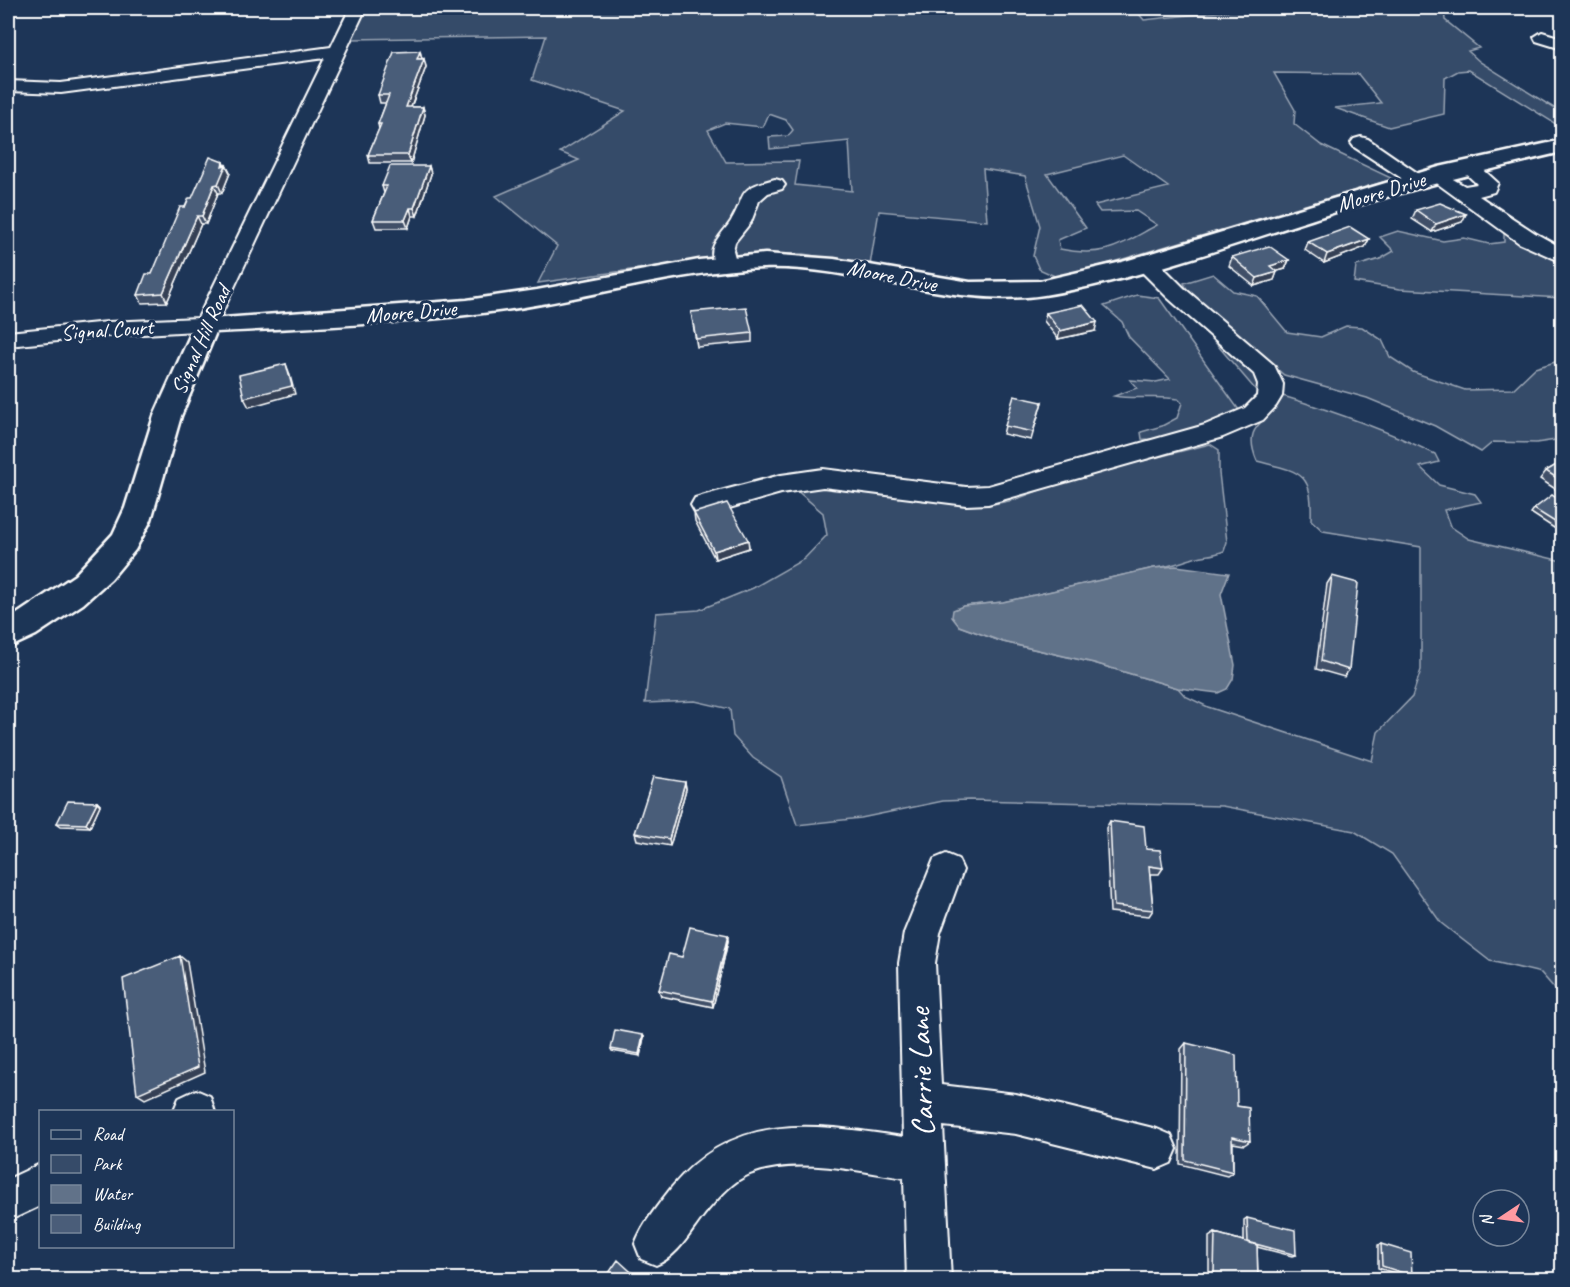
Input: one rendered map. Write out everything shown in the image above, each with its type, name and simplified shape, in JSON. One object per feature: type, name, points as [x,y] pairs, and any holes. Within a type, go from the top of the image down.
[{"type":"main road","name":"Moore Drive","points":[[206,325],[402,314],[477,306],[726,264],[759,261],[815,262],[952,288],[1007,291],[1060,285],[1428,178],[1563,146]]},
{"type":"main road","name":"Signal Hill Road","points":[[8,635],[59,604],[86,584],[124,541],[138,515],[173,400],[206,325]]},
{"type":"street","name":"Signal Hill Road","points":[[206,325],[358,8]]},
{"type":"street","points":[[1542,37],[1563,44]]},
{"type":"street","points":[[8,86],[43,88],[80,86],[338,51]]},
{"type":"street","points":[[1361,143],[1462,193],[1527,238],[1563,256]]},
{"type":"street","points":[[1462,193],[1487,188],[1488,183],[1469,168]]},
{"type":"street","points":[[726,264],[722,250],[725,241],[741,222],[750,198],[761,189],[775,185]]},
{"type":"street","points":[[705,504],[781,484],[823,478],[945,494],[988,495],[1202,435],[1240,421],[1264,406],[1271,399],[1273,388],[1265,370],[1176,293],[1145,262]]},
{"type":"street","name":"Signal Court","points":[[8,339],[108,329],[206,325]]},
{"type":"street","name":"Carrie Lane","points":[[929,1280],[917,963],[922,933],[946,870]]},
{"type":"street","points":[[921,1103],[1016,1114],[1157,1149]]},
{"type":"street","points":[[656,1244],[697,1190],[719,1169],[736,1159],[769,1148],[803,1145],[924,1160]]},
{"type":"street","points":[[8,1200],[39,1185]]},
{"type":"green space","points":[[366,8],[1134,8],[1144,20],[1253,8],[1444,8],[1445,20],[1479,48],[1468,51],[1480,62],[1562,113],[1562,128],[1469,70],[1458,71],[1445,78],[1444,114],[1389,127],[1335,108],[1381,103],[1358,74],[1274,73],[1295,110],[1294,124],[1321,145],[1393,179],[1059,278],[1039,269],[1033,256],[1040,226],[1025,176],[983,169],[987,221],[879,211],[870,265],[803,254],[773,254],[694,261],[538,283],[557,246],[496,196],[579,160],[560,152],[625,111],[532,80],[546,36],[351,39]],"holes":[[[769,114],[786,120],[793,130],[788,136],[769,137],[770,149],[849,141],[852,191],[795,185],[799,161],[726,162],[708,130],[725,123],[763,127]],[[1123,155],[1168,187],[1095,205],[1100,212],[1136,211],[1157,225],[1121,244],[1100,251],[1060,249],[1058,240],[1086,228],[1047,174]]]},
{"type":"green space","points":[[1504,230],[1538,251],[1562,261],[1562,298],[1400,289],[1354,282],[1356,266],[1380,259],[1394,251],[1380,237],[1398,231],[1443,241],[1464,238],[1489,244],[1504,242]]},
{"type":"green space","points":[[1213,274],[1233,291],[1257,296],[1287,332],[1321,337],[1346,326],[1362,327],[1382,340],[1390,357],[1413,372],[1465,390],[1513,389],[1535,368],[1562,360],[1562,439],[1536,443],[1493,442],[1481,452],[1435,426],[1367,398],[1284,375],[1189,294],[1184,283]]},
{"type":"green space","points":[[1137,295],[1159,298],[1239,410],[1179,435],[1142,439],[1141,432],[1162,426],[1177,418],[1182,403],[1178,399],[1170,398],[1114,396],[1137,388],[1130,380],[1156,382],[1170,379],[1129,337],[1122,322],[1104,306]]},
{"type":"green space","points":[[1190,313],[1255,375],[1263,386],[1260,395]]},
{"type":"green space","points":[[1283,396],[1361,422],[1435,454],[1439,462],[1420,467],[1439,485],[1475,494],[1481,502],[1444,510],[1450,526],[1469,539],[1562,561],[1562,997],[1541,973],[1490,961],[1441,923],[1392,854],[1354,831],[1222,806],[969,800],[943,801],[861,818],[797,825],[781,777],[753,758],[733,736],[730,709],[695,701],[645,703],[656,613],[699,610],[753,588],[804,559],[827,535],[823,513],[795,489],[834,486],[951,503],[988,505],[1014,500],[1066,480],[1210,444],[1219,450],[1219,473],[1227,542],[1224,551],[1169,566],[1003,602],[963,606],[959,626],[1003,642],[1094,663],[1178,688],[1185,696],[1208,707],[1372,761],[1378,732],[1412,697],[1421,670],[1421,547],[1323,531],[1311,520],[1309,492],[1301,476],[1284,468],[1257,461],[1252,438],[1255,430],[1278,405]]},
{"type":"water","points":[[1176,566],[1229,573],[1221,594],[1235,665],[1233,679],[1227,689],[1218,693],[1178,688],[1094,663],[1003,642],[959,626],[952,617],[953,610],[963,606],[1003,602],[1154,568]]},
{"type":"building","points":[[420,51],[417,59],[424,59],[406,107],[423,107],[408,155],[368,155],[381,124],[378,124],[389,95],[378,95],[394,52]]},
{"type":"building","points":[[210,157],[223,162],[222,166],[226,165],[218,184],[214,185],[202,216],[197,216],[163,293],[138,295],[146,274],[152,274],[180,207],[185,207],[189,198],[192,198]]},
{"type":"building","points":[[390,166],[429,166],[414,208],[410,208],[405,220],[373,220],[387,186],[382,186]]},
{"type":"building","points":[[1440,203],[1466,214],[1436,224],[1416,210]]},
{"type":"building","points":[[1350,227],[1369,239],[1327,254],[1308,242]]},
{"type":"building","points":[[1269,246],[1289,260],[1270,266],[1277,272],[1257,278],[1232,257]]},
{"type":"building","points":[[1083,305],[1097,322],[1060,331],[1046,313]]},
{"type":"building","points":[[746,307],[752,333],[696,339],[691,312]]},
{"type":"building","points":[[286,364],[292,386],[244,398],[239,375]]},
{"type":"building","points":[[1014,396],[1042,402],[1033,432],[1005,426]]},
{"type":"building","points":[[1563,461],[1563,482],[1546,471]]},
{"type":"building","points":[[1552,495],[1563,502],[1563,520],[1558,524],[1534,509]]},
{"type":"building","points":[[727,503],[748,540],[714,551],[694,513]]},
{"type":"building","points":[[1332,576],[1358,583],[1349,670],[1321,661]]},
{"type":"building","points":[[653,777],[685,782],[669,839],[635,833]]},
{"type":"building","points":[[68,801],[97,802],[86,824],[57,823]]},
{"type":"building","points":[[1110,821],[1144,826],[1146,849],[1160,850],[1163,868],[1149,866],[1153,910],[1114,906]]},
{"type":"building","points":[[690,927],[728,935],[712,1001],[659,990],[669,954],[682,957]]},
{"type":"building","points":[[180,956],[198,1067],[137,1094],[123,979]]},
{"type":"building","points":[[615,1030],[643,1035],[639,1054],[611,1049]]},
{"type":"building","points":[[1186,1043],[1236,1055],[1237,1106],[1249,1108],[1250,1141],[1232,1137],[1233,1172],[1185,1160]]},
{"type":"building","points":[[1247,1218],[1295,1230],[1296,1255],[1248,1242]]},
{"type":"building","points":[[1215,1233],[1257,1245],[1258,1280],[1197,1280],[1198,1273],[1214,1273]]},
{"type":"building","points":[[1381,1244],[1411,1253],[1412,1276],[1382,1266]]},
{"type":"building","points":[[618,1260],[640,1280],[604,1280]]}]
